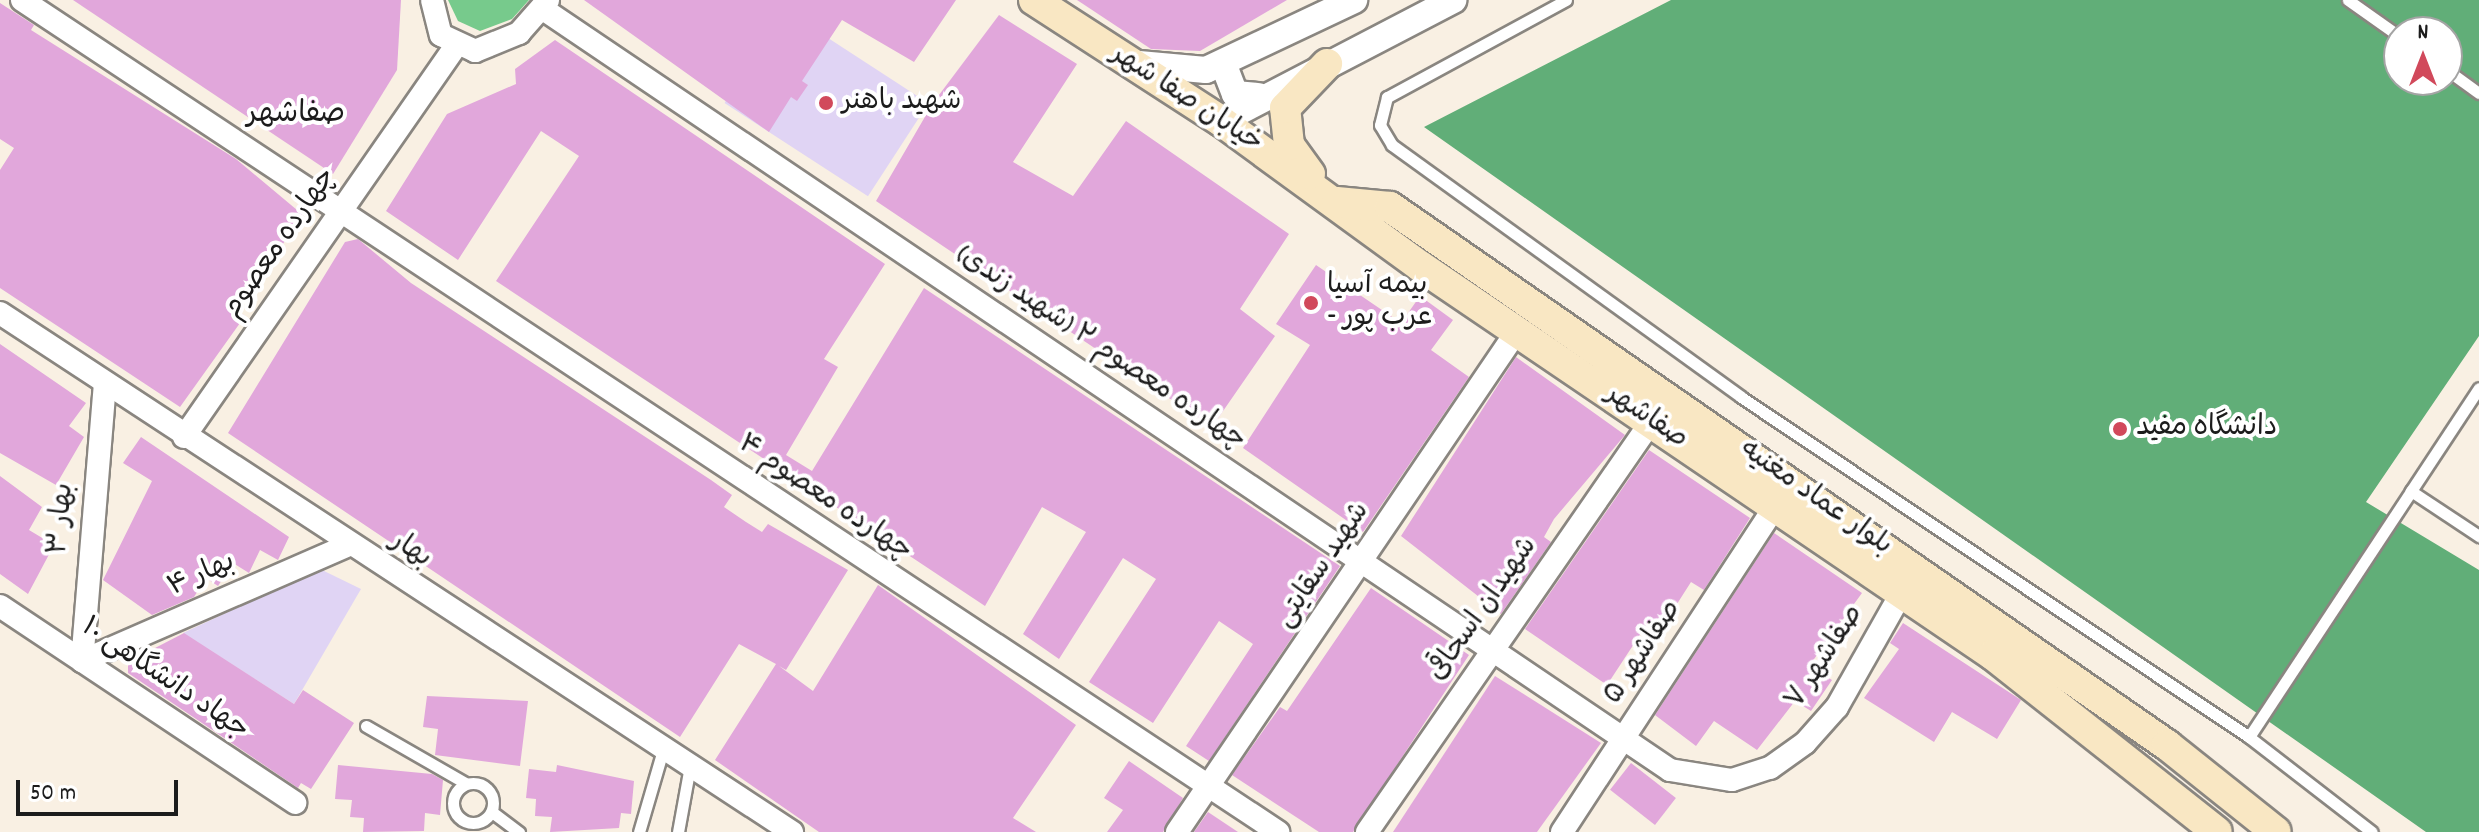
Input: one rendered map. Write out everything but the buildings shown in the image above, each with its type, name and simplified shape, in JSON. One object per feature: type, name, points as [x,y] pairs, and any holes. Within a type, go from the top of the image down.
[{"type":"main road","name":"خیابان صفا شهر","points":[[1034,0],[1221,121],[1337,202]]},
{"type":"main road","points":[[1327,64],[1291,95],[1283,126],[1301,165],[1337,202]]},
{"type":"main road","name":"صفاشهر","points":[[1337,202],[1517,331],[1901,594],[2111,746],[2217,832]]},
{"type":"main road","name":"بلوار عماد مغنیه","points":[[1337,202],[1390,207],[2154,736],[2276,832]]},
{"type":"street","name":"چهارده معصوم ۴","points":[[22,0],[1205,789],[1278,832]]},
{"type":"street","points":[[432,0],[436,27],[456,46],[499,46],[545,4]]},
{"type":"street","points":[[1118,56],[1183,73],[1223,63],[1354,0]]},
{"type":"street","points":[[1221,121],[1259,96],[1453,0]]},
{"type":"street","name":"چهارده معصوم ۲ (شهید زندی)","points":[[545,4],[1624,739]]},
{"type":"street","name":"چهارده معصوم","points":[[184,437],[456,46]]},
{"type":"street","points":[[1223,63],[1235,94],[1259,96]]},
{"type":"street","name":"بهار","points":[[0,313],[346,546],[792,832]]},
{"type":"street","name":"شهید سقایتی","points":[[1177,832],[1364,563],[1517,331]]},
{"type":"street","name":"بهار ۳","points":[[82,661],[105,383]]},
{"type":"street","name":"شهیدان اسحاقی","points":[[1367,832],[1651,422]]},
{"type":"street","name":"صفاشهر ۵","points":[[1562,832],[1775,506]]},
{"type":"street","name":"بهار ۴","points":[[82,661],[346,546]]},
{"type":"street","name":"صفاشهر ۷","points":[[1624,739],[1695,778],[1732,780],[1770,768],[1837,707],[1901,594]]},
{"type":"street","name":"جهاد دانشگاهی ۱۰","points":[[0,606],[295,803]]},
{"type":"lane","points":[[1566,0],[1387,97],[1380,125],[1392,145],[1741,397],[2249,737],[2372,832]]},
{"type":"lane","points":[[2348,0],[2383,25]]},
{"type":"lane","points":[[2249,737],[2479,388]]},
{"type":"lane","points":[[2411,491],[2479,536]]},
{"type":"lane","points":[[366,726],[465,783],[482,784],[493,795],[492,812],[480,823],[464,822],[452,811],[453,794],[465,783]]},
{"type":"lane","points":[[639,832],[663,750]]},
{"type":"lane","points":[[678,832],[690,766]]},
{"type":"lane","points":[[492,812],[519,832]]},
{"type":"shaded area","name":"شهید باهنر","points":[[785,10],[928,103],[868,196],[725,103]]},
{"type":"shaded area","points":[[320,569],[361,589],[294,704],[183,633]]},
{"type":"green space","points":[[448,0],[529,0],[512,19],[480,31],[458,21]]},
{"type":"green space","name":"دانشگاه مفید","points":[[1671,0],[2479,0],[2479,336],[2366,502],[2479,570],[2479,832],[2426,832],[1424,127]]},
{"type":"place","name":"شهید باهنر","points":[[826,103]]},
{"type":"place","name":"بیمه آسیا - عرب پور","points":[[1311,303]]},
{"type":"place","name":"دانشگاه مفید","points":[[2120,429]]},
{"type":"district","name":"صفاشهر","points":[[296,116]]}]
